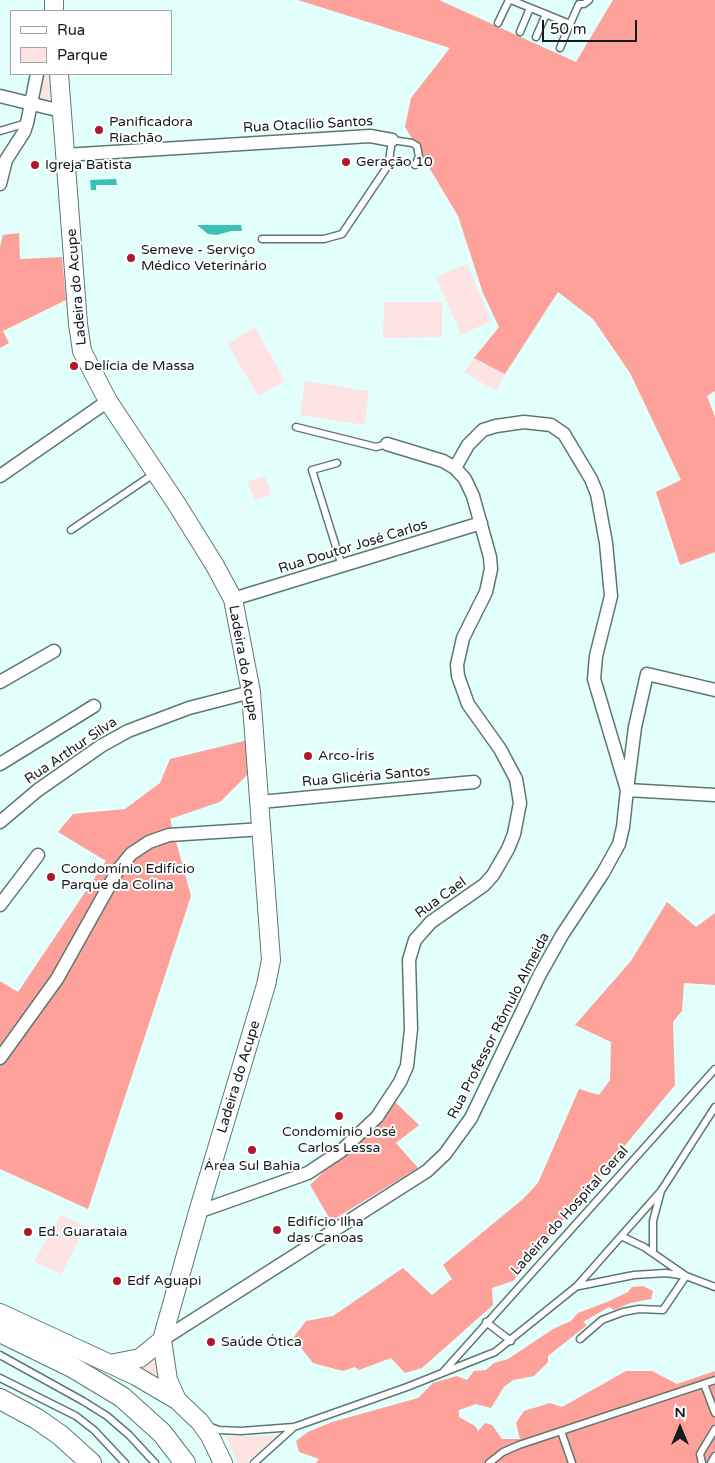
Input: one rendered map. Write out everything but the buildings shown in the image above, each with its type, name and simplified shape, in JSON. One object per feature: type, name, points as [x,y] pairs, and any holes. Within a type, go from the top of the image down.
[{"type":"main road","points":[[0,1332],[72,1367],[122,1397],[162,1433],[185,1463]]},
{"type":"main road","points":[[0,1399],[44,1424],[90,1463]]},
{"type":"street","points":[[0,184],[6,160],[27,123],[37,75]]},
{"type":"street","name":"Ladeira do Acupe","points":[[59,75],[78,324],[82,351],[108,401],[214,564],[233,599],[251,692],[263,829],[271,960],[263,995],[162,1340],[168,1380],[178,1400]]},
{"type":"street","points":[[0,96],[30,105],[57,110],[62,114]]},
{"type":"street","name":"Rua Otacílio Santos","points":[[65,155],[370,136],[392,140]]},
{"type":"street","points":[[0,476],[108,401]]},
{"type":"street","name":"Rua Professor Rômulo Almeida","points":[[162,1340],[426,1171],[445,1154],[471,1118],[539,976],[562,935],[603,873],[618,844],[624,826],[627,790],[596,691],[594,666],[608,609],[610,573],[597,494],[578,455],[559,429],[545,424],[524,422],[483,430],[468,445],[455,468]]},
{"type":"street","points":[[387,444],[443,461],[455,468],[465,479],[481,523]]},
{"type":"street","name":"Rua Doutor José Carlos","points":[[233,599],[481,523]]},
{"type":"street","name":"Rua Cael","points":[[198,1212],[308,1173],[340,1151],[377,1116],[400,1082],[407,1066],[411,1029],[409,960],[415,940],[431,922],[484,885],[501,862],[514,834],[520,803],[516,779],[500,749],[468,704],[458,676],[457,665],[463,638],[481,605],[490,580],[490,557],[481,523]]},
{"type":"street","points":[[0,682],[54,651]]},
{"type":"street","points":[[715,690],[647,674],[635,727],[627,790],[715,794]]},
{"type":"street","name":"Rua Arthur Silva","points":[[0,822],[46,785],[101,746],[128,731],[189,708],[251,692]]},
{"type":"street","points":[[0,764],[94,706]]},
{"type":"street","name":"Rua Glicéria Santos","points":[[260,802],[474,782]]},
{"type":"street","points":[[0,1058],[57,978],[118,870],[131,854],[149,842],[169,835],[263,829]]},
{"type":"street","points":[[0,905],[38,855]]},
{"type":"street","points":[[0,1313],[110,1364],[178,1400],[200,1422],[219,1450],[223,1463]]},
{"type":"street","points":[[110,1364],[140,1358],[162,1340]]},
{"type":"lane","points":[[498,23],[510,0],[570,24]]},
{"type":"lane","points":[[560,48],[579,4],[589,0]]},
{"type":"lane","points":[[520,32],[530,8]]},
{"type":"lane","points":[[536,37],[546,14]]},
{"type":"lane","points":[[0,131],[27,123]]},
{"type":"lane","points":[[262,239],[324,240],[342,234],[385,170],[389,161],[392,140],[412,143],[417,146],[419,157],[415,165]]},
{"type":"lane","points":[[296,427],[376,446],[387,444]]},
{"type":"lane","points":[[337,463],[312,470],[342,566]]},
{"type":"lane","points":[[70,530],[156,473]]},
{"type":"lane","name":"Ladeira do Hospital Geral","points":[[444,1371],[715,1069]]},
{"type":"lane","points":[[653,1254],[653,1221],[661,1191],[715,1107]]},
{"type":"lane","name":"Ladeira do Hospital Geral","points":[[200,1422],[219,1430],[294,1427],[481,1359],[510,1341],[578,1286],[623,1237],[661,1191]]},
{"type":"lane","points":[[623,1237],[686,1276]]},
{"type":"lane","points":[[578,1286],[593,1281],[666,1273],[686,1276],[715,1287]]},
{"type":"lane","points":[[580,1339],[602,1320],[623,1312],[639,1309],[663,1310],[686,1276]]},
{"type":"lane","points":[[486,1322],[510,1341]]},
{"type":"lane","points":[[0,1355],[84,1401],[107,1416],[129,1435],[155,1463]]},
{"type":"lane","points":[[0,1378],[76,1416],[94,1430],[125,1463]]},
{"type":"lane","points":[[489,1463],[503,1452],[715,1380]]},
{"type":"lane","points":[[704,1384],[715,1413]]},
{"type":"lane","name":"Ladeira do Hospital Geral","points":[[254,1463],[294,1427]]},
{"type":"lane","points":[[702,1463],[700,1454],[715,1429]]},
{"type":"lane","points":[[561,1431],[572,1463]]},
{"type":"lane","points":[[711,1463],[715,1456]]},
{"type":"green space","points":[[41,75],[51,75],[51,104],[35,100]]},
{"type":"green space","points":[[467,264],[491,321],[461,335],[436,277]]},
{"type":"green space","points":[[384,302],[442,302],[442,337],[383,338]]},
{"type":"green space","points":[[255,327],[285,381],[258,396],[228,344]]},
{"type":"green space","points":[[474,358],[505,374],[496,391],[464,372]]},
{"type":"green space","points":[[305,381],[369,391],[365,425],[300,415]]},
{"type":"green space","points":[[265,476],[271,495],[254,500],[248,481]]},
{"type":"green space","points":[[61,1215],[86,1227],[61,1274],[34,1262]]},
{"type":"green space","points":[[160,1350],[160,1384],[123,1367]]},
{"type":"green space","points":[[226,1436],[277,1436],[246,1463],[237,1463]]},
{"type":"shaded area","points":[[298,0],[439,0],[576,62],[613,0],[715,0],[715,391],[707,396],[715,417],[715,552],[680,565],[656,492],[681,480],[630,373],[593,319],[558,292],[505,374],[474,358],[499,327],[483,293],[458,216],[405,127],[411,98],[450,48]]},
{"type":"shaded area","points":[[19,233],[20,259],[62,257],[66,300],[3,331],[9,343],[0,348],[0,247],[3,235]]},
{"type":"shaded area","points":[[248,740],[250,772],[220,802],[170,819],[191,896],[88,1209],[0,1169],[0,981],[18,992],[106,861],[58,832],[73,814],[125,809],[160,783],[170,759]]},
{"type":"shaded area","points":[[667,902],[696,927],[715,913],[715,985],[684,983],[682,1011],[673,1022],[675,1085],[513,1281],[492,1288],[493,1305],[422,1368],[405,1373],[391,1358],[359,1370],[355,1367],[343,1371],[313,1363],[293,1338],[306,1321],[333,1316],[403,1268],[432,1295],[452,1279],[443,1265],[523,1199],[538,1183],[579,1089],[599,1095],[610,1080],[611,1042],[575,1025],[631,961]]},
{"type":"shaded area","points":[[395,1102],[419,1125],[396,1143],[418,1168],[331,1221],[310,1185]]},
{"type":"shaded area","points":[[643,1286],[653,1291],[651,1299],[630,1303],[614,1310],[609,1307],[583,1322],[587,1325],[548,1356],[548,1362],[534,1376],[513,1380],[504,1387],[491,1408],[476,1404],[459,1410],[459,1417],[475,1426],[478,1431],[485,1423],[492,1425],[502,1439],[520,1439],[516,1423],[524,1411],[550,1403],[562,1407],[626,1371],[652,1371],[677,1384],[715,1371],[715,1463],[316,1463],[319,1459],[299,1452],[296,1441],[308,1432],[332,1422],[418,1398],[433,1383],[457,1376],[467,1380],[474,1371],[486,1370],[494,1363],[508,1359],[553,1329],[571,1321],[578,1313],[628,1292],[632,1287]]},
{"type":"water","points":[[116,179],[117,185],[96,185],[96,190],[91,190],[90,180]]},
{"type":"water","points":[[197,225],[241,225],[242,231],[231,231],[217,235],[208,234]]},
{"type":"place","name":"Panificadora Riachão","points":[[99,130]]},
{"type":"place","name":"Geração 10","points":[[346,162]]},
{"type":"place","name":"Igreja Batista","points":[[35,165]]},
{"type":"place","name":"Semeve - Serviço Médico Veterinário","points":[[131,258]]},
{"type":"place","name":"Delícia de Massa","points":[[74,366]]},
{"type":"place","name":"Arco-Íris","points":[[308,756]]},
{"type":"place","name":"Condomínio Edifício Parque da Colina","points":[[51,877]]},
{"type":"place","name":"Condomínio José Carlos Lessa","points":[[339,1116]]},
{"type":"place","name":"Área Sul Bahia","points":[[252,1150]]},
{"type":"place","name":"Edifício Ilha das Canoas","points":[[277,1230]]},
{"type":"place","name":"Ed. Guarataia","points":[[28,1232]]},
{"type":"place","name":"Edf Aguapi","points":[[117,1281]]},
{"type":"place","name":"Saúde Ótica","points":[[211,1342]]}]
